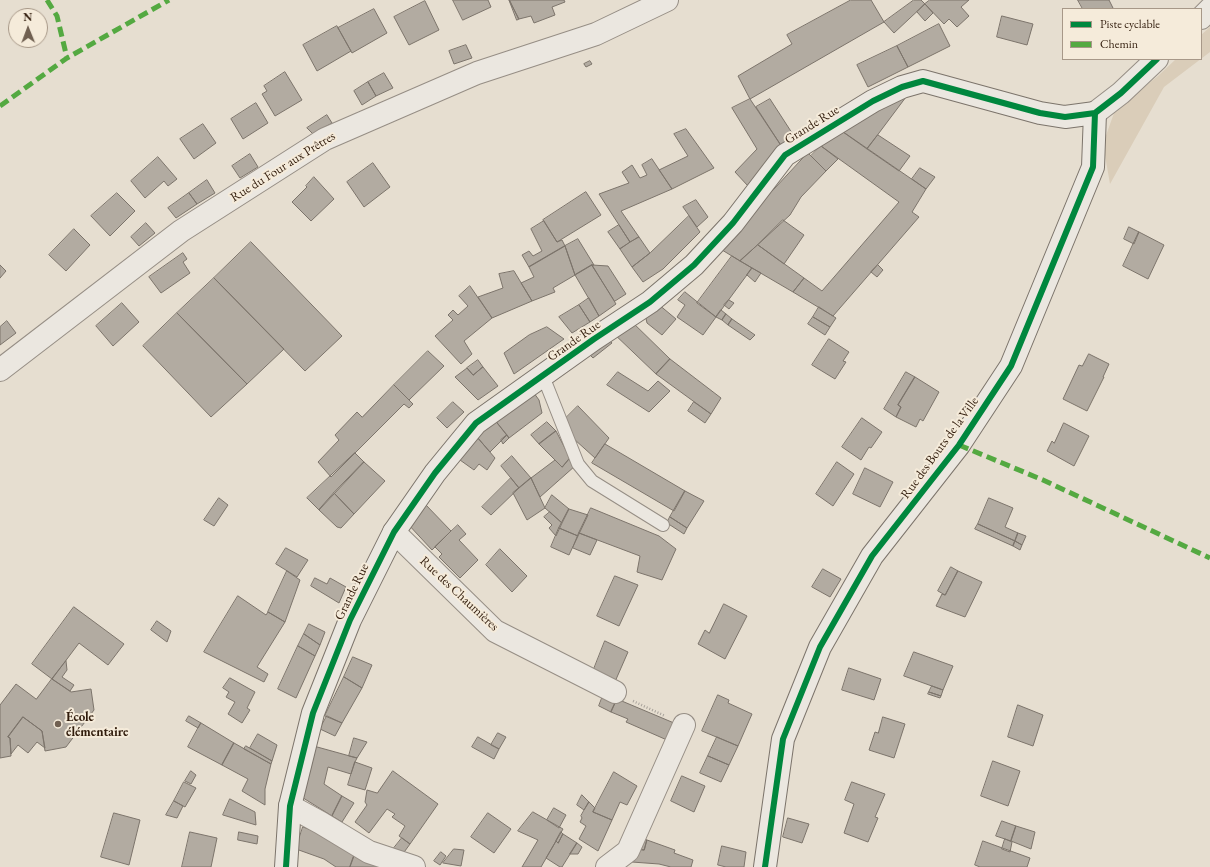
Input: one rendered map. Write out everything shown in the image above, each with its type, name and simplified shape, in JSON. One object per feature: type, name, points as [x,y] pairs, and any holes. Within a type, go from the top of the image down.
[{"type":"street","name":"Rue du Four aux Prêtres","points":[[0,370],[181,231],[325,139],[477,74],[596,34],[667,0]]},
{"type":"street","points":[[1202,17],[1210,9]]},
{"type":"street","points":[[1095,113],[1122,93],[1156,60]]},
{"type":"street","name":"Grande Rue","points":[[286,867],[290,806],[313,714],[350,620],[394,532],[435,473],[476,423],[594,339],[650,302],[694,265],[733,223],[785,154],[866,105],[902,87],[923,81],[1040,114],[1066,117],[1095,113]]},
{"type":"street","name":"Rue des Bouts de la Ville","points":[[765,867],[784,739],[820,647],[872,556],[959,445],[1011,366],[1093,167],[1095,113]]},
{"type":"street","name":"Rue des Chaumières","points":[[394,532],[495,631],[615,692]]},
{"type":"street","points":[[607,867],[628,851],[684,725]]},
{"type":"street","points":[[290,806],[321,822],[369,852],[414,867]]},
{"type":"lane","points":[[543,376],[578,464],[592,481],[663,524]]},
{"type":"path","points":[[615,692],[684,725]]},
{"type":"shaded area","points":[[1210,27],[1210,52],[1202,58],[1202,34]]},
{"type":"shaded area","points":[[1175,60],[1200,60],[1164,87],[1110,184],[1103,144],[1114,113],[1125,102],[1158,76]]},
{"type":"building","points":[[453,0],[488,0],[491,7],[463,20]]},
{"type":"building","points":[[509,0],[519,19],[517,20]]},
{"type":"building","points":[[510,0],[564,0],[565,2],[552,7],[555,15],[534,23],[531,16],[519,19]]},
{"type":"building","points":[[851,0],[871,0],[884,22],[750,99],[738,76],[792,44],[787,35]]},
{"type":"building","points":[[914,0],[921,0],[925,4],[894,33],[884,22]]},
{"type":"building","points":[[930,0],[969,0],[961,7],[969,16],[957,27],[949,19],[944,24],[925,4]]},
{"type":"building","points":[[1078,0],[1109,0],[1113,8],[1082,8]]},
{"type":"building","points":[[425,1],[439,30],[409,45],[394,17]]},
{"type":"building","points":[[925,4],[933,13],[925,21],[917,12]]},
{"type":"building","points":[[374,9],[387,33],[352,53],[338,28]]},
{"type":"building","points":[[1002,16],[1033,24],[1027,45],[997,37]]},
{"type":"building","points":[[939,24],[950,46],[908,67],[897,46]]},
{"type":"building","points":[[337,26],[351,51],[317,71],[303,45]]},
{"type":"building","points":[[466,45],[472,58],[454,64],[449,51]]},
{"type":"building","points":[[897,46],[908,67],[868,87],[857,65]]},
{"type":"building","points":[[590,61],[592,64],[586,67],[584,64]]},
{"type":"building","points":[[285,72],[302,100],[275,116],[262,94],[267,91],[264,86]]},
{"type":"building","points":[[384,73],[393,88],[376,96],[368,82]]},
{"type":"building","points":[[368,82],[376,96],[362,105],[354,91]]},
{"type":"building","points":[[912,89],[867,149],[836,127]]},
{"type":"building","points":[[750,99],[784,150],[748,186],[735,172],[757,149],[732,108]]},
{"type":"building","points":[[770,99],[794,136],[782,147],[756,107]]},
{"type":"building","points":[[256,103],[268,123],[243,139],[231,119]]},
{"type":"building","points":[[327,115],[332,123],[313,134],[307,128]]},
{"type":"building","points":[[203,124],[216,143],[194,159],[180,139]]},
{"type":"building","points":[[836,127],[926,189],[912,212],[919,217],[833,316],[793,292],[804,278],[822,291],[899,202],[821,146]]},
{"type":"building","points":[[686,129],[714,168],[672,189],[659,170],[688,156],[674,134]]},
{"type":"building","points":[[878,135],[910,156],[899,171],[867,149]]},
{"type":"building","points":[[821,146],[838,159],[826,171],[811,156]]},
{"type":"building","points":[[808,153],[826,171],[801,197],[790,215],[740,261],[714,245],[762,197],[773,190]]},
{"type":"building","points":[[250,154],[258,167],[240,178],[232,166]]},
{"type":"building","points":[[158,157],[177,179],[168,186],[164,181],[145,198],[131,181]]},
{"type":"building","points":[[652,159],[672,189],[621,211],[639,237],[630,242],[599,194],[629,183],[622,172],[632,165],[640,178],[647,175],[642,165]]},
{"type":"building","points":[[373,163],[390,187],[364,207],[347,182]]},
{"type":"building","points":[[920,168],[935,177],[926,189],[912,179]]},
{"type":"building","points":[[314,177],[334,199],[311,221],[292,202],[307,187],[306,186]]},
{"type":"building","points":[[207,180],[215,193],[197,204],[189,193]]},
{"type":"building","points":[[586,192],[601,215],[557,242],[543,220]]},
{"type":"building","points":[[117,193],[135,211],[110,236],[91,216]]},
{"type":"building","points":[[189,193],[197,204],[176,218],[168,208]]},
{"type":"building","points":[[696,200],[708,217],[697,227],[683,207]]},
{"type":"building","points":[[689,216],[700,232],[663,269],[643,282],[632,267],[650,253]]},
{"type":"building","points":[[783,220],[804,235],[784,264],[758,245]]},
{"type":"building","points":[[544,221],[557,242],[562,240],[565,246],[529,267],[522,255],[529,251],[533,256],[542,251],[531,229]]},
{"type":"building","points":[[146,223],[155,233],[139,246],[131,237]]},
{"type":"building","points":[[619,225],[630,242],[620,249],[608,232]]},
{"type":"building","points":[[1129,227],[1139,232],[1134,244],[1124,239]]},
{"type":"building","points":[[74,229],[90,245],[66,271],[49,255]]},
{"type":"building","points":[[1139,232],[1164,245],[1148,279],[1123,266]]},
{"type":"building","points":[[639,237],[650,253],[632,267],[620,249]]},
{"type":"building","points":[[578,239],[594,265],[575,275],[565,246]]},
{"type":"building","points":[[251,242],[342,336],[305,371],[214,278]]},
{"type":"building","points":[[758,245],[804,278],[793,292],[740,261]]},
{"type":"building","points":[[565,246],[575,275],[553,288],[555,292],[532,301],[521,283],[534,277],[529,267]]},
{"type":"building","points":[[183,253],[187,259],[183,262],[190,273],[161,293],[149,277]]},
{"type":"building","points":[[732,256],[752,268],[716,317],[697,303]]},
{"type":"building","points":[[0,265],[6,271],[0,278]]},
{"type":"building","points":[[592,265],[608,266],[626,294],[615,301]]},
{"type":"building","points":[[592,265],[616,304],[599,316],[575,275]]},
{"type":"building","points":[[878,265],[883,270],[877,277],[871,272]]},
{"type":"building","points":[[752,268],[761,273],[755,282],[747,275]]},
{"type":"building","points":[[514,271],[532,301],[492,318],[478,297],[503,288],[499,274]]},
{"type":"building","points":[[214,278],[284,349],[247,384],[177,313]]},
{"type":"building","points":[[470,286],[492,318],[464,341],[472,354],[461,364],[435,336],[453,320],[448,315],[453,310],[458,315],[468,306],[459,296]]},
{"type":"building","points":[[685,292],[716,317],[703,335],[677,317],[685,305],[678,300]]},
{"type":"building","points":[[589,298],[599,316],[590,322],[579,305]]},
{"type":"building","points":[[729,300],[734,303],[729,309],[724,305]]},
{"type":"building","points":[[122,303],[139,322],[113,346],[96,326]]},
{"type":"building","points":[[658,304],[676,319],[662,335],[647,323],[645,314]]},
{"type":"building","points":[[579,305],[590,322],[572,333],[559,317]]},
{"type":"building","points":[[819,307],[836,318],[830,327],[813,317]]},
{"type":"building","points":[[721,310],[726,314],[722,320],[716,317]]},
{"type":"building","points":[[177,313],[247,384],[211,417],[143,346]]},
{"type":"building","points":[[726,314],[732,319],[728,325],[722,320]]},
{"type":"building","points":[[813,317],[830,327],[825,335],[808,324]]},
{"type":"building","points":[[629,319],[670,359],[656,374],[611,331]]},
{"type":"building","points":[[732,319],[755,335],[750,340],[728,325]]},
{"type":"building","points":[[7,321],[16,333],[0,345],[0,327]]},
{"type":"building","points":[[547,327],[564,339],[514,374],[504,353],[529,335]]},
{"type":"building","points":[[605,335],[612,343],[593,358],[586,351]]},
{"type":"building","points":[[829,339],[849,352],[843,361],[846,362],[835,379],[812,365]]},
{"type":"building","points":[[428,351],[444,366],[409,400],[394,385]]},
{"type":"building","points":[[1089,354],[1109,364],[1087,411],[1063,399],[1079,365],[1082,366]]},
{"type":"building","points":[[670,359],[721,398],[711,414],[656,374]]},
{"type":"building","points":[[478,360],[483,367],[473,375],[467,368]]},
{"type":"building","points":[[483,367],[498,386],[478,400],[455,377],[467,368],[473,375]]},
{"type":"building","points":[[618,372],[648,391],[658,381],[670,391],[649,412],[607,385]]},
{"type":"building","points":[[906,372],[915,377],[898,405],[901,407],[896,417],[884,409]]},
{"type":"building","points":[[915,377],[939,392],[923,421],[920,419],[916,427],[896,417],[901,407],[898,405]]},
{"type":"building","points":[[394,385],[413,404],[409,408],[404,404],[331,477],[318,462],[339,440],[335,435],[357,412],[362,417]]},
{"type":"building","points":[[531,389],[539,400],[542,413],[509,438],[494,419]]},
{"type":"building","points":[[453,402],[464,412],[447,428],[437,418]]},
{"type":"building","points":[[694,402],[711,414],[705,423],[688,411]]},
{"type":"building","points":[[578,406],[609,438],[595,458],[574,439],[562,422]]},
{"type":"building","points":[[862,418],[882,432],[871,448],[869,447],[861,460],[842,447]]},
{"type":"building","points":[[494,419],[507,435],[490,452],[477,437]]},
{"type":"building","points":[[547,422],[556,431],[539,444],[531,435]]},
{"type":"building","points":[[1064,423],[1089,436],[1074,466],[1047,451],[1052,441],[1054,443]]},
{"type":"building","points":[[556,431],[570,458],[562,467],[539,444]]},
{"type":"building","points":[[507,435],[509,438],[503,444],[501,440]]},
{"type":"building","points":[[477,437],[495,458],[487,470],[479,464],[474,470],[460,460]]},
{"type":"building","points":[[605,444],[685,491],[674,511],[592,463]]},
{"type":"building","points":[[355,453],[364,462],[319,510],[307,498]]},
{"type":"building","points":[[512,456],[531,478],[519,488],[501,466]]},
{"type":"building","points":[[570,458],[575,466],[540,497],[531,478],[555,460],[562,467]]},
{"type":"building","points":[[364,462],[385,481],[354,514],[334,493]]},
{"type":"building","points":[[837,462],[854,474],[833,506],[816,494]]},
{"type":"building","points":[[865,468],[893,482],[880,507],[853,494]]},
{"type":"building","points":[[511,478],[519,488],[491,515],[482,507]]},
{"type":"building","points":[[531,478],[545,508],[527,520],[513,493]]},
{"type":"building","points":[[685,491],[704,501],[687,528],[670,517]]},
{"type":"building","points":[[334,493],[354,514],[341,528],[337,527],[319,510]]},
{"type":"building","points":[[552,495],[569,509],[562,523],[545,508]]},
{"type":"building","points":[[219,498],[228,505],[214,526],[204,520]]},
{"type":"building","points":[[989,498],[1013,508],[1005,527],[1018,533],[1015,541],[978,524]]},
{"type":"building","points":[[425,504],[451,531],[432,550],[407,523]]},
{"type":"building","points":[[591,508],[659,536],[676,549],[662,580],[637,572],[640,556],[579,533]]},
{"type":"building","points":[[569,509],[588,515],[578,536],[559,528]]},
{"type":"building","points":[[550,512],[562,523],[556,536],[549,528],[552,525],[544,517]]},
{"type":"building","points":[[670,517],[687,528],[684,534],[667,523]]},
{"type":"building","points":[[978,524],[1015,541],[1013,546],[975,529]]},
{"type":"building","points":[[458,525],[466,534],[459,540],[478,560],[460,578],[439,557],[442,554],[435,547]]},
{"type":"building","points":[[559,528],[578,536],[569,555],[551,547]]},
{"type":"building","points":[[579,533],[597,540],[590,555],[573,548]]},
{"type":"building","points":[[1018,533],[1026,536],[1022,545],[1015,541]]},
{"type":"building","points":[[1015,541],[1022,545],[1020,550],[1013,546]]},
{"type":"building","points":[[286,548],[308,560],[297,577],[276,564]]},
{"type":"building","points":[[500,549],[527,576],[512,592],[486,565]]},
{"type":"building","points":[[951,567],[958,571],[945,595],[938,591]]},
{"type":"building","points":[[823,569],[841,579],[830,597],[812,587]]},
{"type":"building","points":[[287,571],[300,580],[285,622],[268,612]]},
{"type":"building","points":[[958,571],[982,582],[965,617],[936,606],[942,594],[945,595]]},
{"type":"building","points":[[615,576],[638,585],[619,626],[597,616]]},
{"type":"building","points":[[315,578],[327,584],[330,578],[346,587],[339,603],[311,586]]},
{"type":"building","points":[[238,596],[266,615],[268,612],[285,622],[257,667],[268,674],[264,682],[204,652]]},
{"type":"building","points":[[724,604],[747,616],[725,659],[698,644],[705,630],[709,633]]},
{"type":"building","name":"École élémentaire","points":[[74,607],[124,644],[108,665],[79,643],[52,679],[32,664]]},
{"type":"building","points":[[157,621],[171,631],[167,642],[151,630]]},
{"type":"building","points":[[309,624],[325,632],[320,645],[304,634]]},
{"type":"building","points":[[304,634],[320,645],[315,656],[298,646]]},
{"type":"building","points":[[605,641],[628,652],[614,684],[592,674]]},
{"type":"building","points":[[298,646],[315,656],[296,698],[278,689]]},
{"type":"building","points":[[914,652],[953,666],[943,690],[904,676]]},
{"type":"building","points":[[353,657],[372,665],[362,688],[344,677]]},
{"type":"building","points":[[66,661],[67,670],[62,677],[74,685],[70,691],[52,679]]},
{"type":"building","points":[[849,668],[881,679],[874,700],[842,690]]},
{"type":"building","points":[[344,677],[362,688],[342,723],[325,716]]},
{"type":"building","points":[[230,678],[255,692],[247,708],[250,710],[242,723],[228,714],[235,702],[226,697],[229,692],[223,688]]},
{"type":"building","name":"École élémentaire","points":[[52,679],[71,692],[91,689],[94,710],[66,747],[45,751],[42,731],[23,717],[8,737],[10,738],[11,756],[0,758],[0,705],[16,684],[36,699]]},
{"type":"building","points":[[932,686],[943,690],[941,696],[929,692]]},
{"type":"building","points":[[929,692],[941,696],[940,698],[928,694]]},
{"type":"building","points":[[604,693],[617,699],[611,712],[599,706]]},
{"type":"building","points":[[718,695],[729,700],[728,703],[752,714],[738,746],[702,731]]},
{"type":"building","points":[[617,699],[674,723],[667,740],[626,722],[628,719],[611,712]]},
{"type":"building","points":[[1018,705],[1043,715],[1033,746],[1008,737]]},
{"type":"building","points":[[189,716],[201,723],[198,728],[186,721]]},
{"type":"building","points":[[327,716],[342,723],[335,736],[320,729]]},
{"type":"building","points":[[23,717],[42,731],[45,748],[37,742],[28,753],[18,745],[11,754],[10,738],[8,737]]},
{"type":"building","points":[[883,717],[905,724],[894,758],[869,750],[875,732],[878,733]]},
{"type":"building","points":[[201,723],[234,743],[222,765],[188,747]]},
{"type":"building","points":[[498,733],[506,737],[499,749],[491,745]]},
{"type":"building","points":[[258,734],[277,745],[272,761],[250,748]]},
{"type":"building","points":[[478,737],[499,749],[494,759],[472,747]]},
{"type":"building","points":[[717,737],[738,746],[729,765],[708,756]]},
{"type":"building","points":[[354,738],[367,742],[357,758],[349,756]]},
{"type":"building","points":[[234,743],[271,764],[265,789],[265,805],[242,791],[248,779],[222,765]]},
{"type":"building","points":[[310,745],[357,758],[351,774],[328,767],[324,784],[342,796],[332,816],[300,796]]},
{"type":"building","points":[[246,746],[272,761],[271,764],[244,749]]},
{"type":"building","points":[[708,756],[729,765],[721,782],[700,773]]},
{"type":"building","points":[[993,761],[1020,771],[1008,806],[981,796]]},
{"type":"building","points":[[355,762],[372,768],[365,790],[348,785]]},
{"type":"building","points":[[191,771],[196,775],[191,784],[185,781]]},
{"type":"building","points":[[393,771],[438,804],[410,844],[399,836],[405,826],[392,817],[395,814],[387,809],[369,833],[355,822],[367,805],[365,802],[367,790],[377,793]]},
{"type":"building","points":[[614,772],[637,786],[627,805],[620,802],[612,820],[593,812]]},
{"type":"building","points":[[682,776],[705,786],[694,812],[671,801]]},
{"type":"building","points":[[184,782],[196,788],[185,807],[174,801]]},
{"type":"building","points":[[852,782],[885,794],[875,817],[878,818],[868,842],[844,833],[854,804],[845,800]]},
{"type":"building","points":[[582,795],[589,802],[584,810],[577,805]]},
{"type":"building","points":[[342,796],[354,803],[342,822],[332,816]]},
{"type":"building","points":[[230,799],[255,812],[256,825],[223,815]]},
{"type":"building","points":[[174,801],[183,806],[177,818],[166,815]]},
{"type":"building","points":[[589,802],[595,808],[593,812],[612,820],[598,851],[579,839],[586,826],[580,822],[582,818],[581,816]]},
{"type":"building","points":[[554,808],[566,815],[559,828],[547,820]]},
{"type":"building","points":[[533,812],[563,829],[541,867],[522,867],[538,840],[518,831]]},
{"type":"building","points":[[114,813],[140,820],[129,865],[101,857]]},
{"type":"building","points":[[488,813],[511,829],[494,853],[471,837]]},
{"type":"building","points":[[788,818],[809,824],[802,843],[783,837]]},
{"type":"building","points":[[1002,821],[1016,826],[1011,841],[996,836]]},
{"type":"building","points":[[1016,826],[1035,832],[1031,849],[1011,841]]},
{"type":"building","points":[[303,827],[331,837],[355,853],[350,867],[336,867],[324,859],[296,849]]},
{"type":"building","points":[[190,832],[217,838],[211,867],[182,867]]},
{"type":"building","points":[[239,832],[258,836],[257,844],[238,840]]},
{"type":"building","points":[[561,832],[563,834],[558,843],[556,841]]},
{"type":"building","points":[[563,834],[577,843],[562,867],[560,867],[546,858],[556,841],[558,843]]},
{"type":"building","points":[[402,838],[410,844],[402,855],[394,848]]},
{"type":"building","points":[[639,838],[647,840],[644,850],[636,849]]},
{"type":"building","points":[[1005,839],[1012,842],[1010,852],[1002,849]]},
{"type":"building","points":[[647,840],[675,850],[674,853],[693,860],[691,867],[671,867],[659,864],[632,862],[635,849],[644,850]]},
{"type":"building","points":[[983,841],[1030,858],[1027,867],[980,867],[975,865]]},
{"type":"building","points":[[577,843],[582,847],[578,854],[570,854]]},
{"type":"building","points":[[722,846],[746,852],[744,867],[726,867],[718,865]]},
{"type":"building","points":[[454,849],[464,850],[461,866],[443,863]]},
{"type":"building","points":[[441,852],[446,856],[440,865],[434,861]]},
{"type":"building","points":[[355,853],[380,867],[350,867]]},
{"type":"marked path","points":[[47,0],[57,16],[67,58]]},
{"type":"marked path","points":[[0,106],[67,58],[169,0]]},
{"type":"marked path","points":[[959,445],[1043,480],[1210,558]]},
{"type":"cycle path","points":[[286,867],[290,806],[313,713],[350,620],[394,532],[435,473],[476,423],[594,339],[650,302],[694,265],[733,223],[785,155],[873,101],[902,87],[923,81],[1040,113],[1065,117],[1095,113],[1121,93],[1156,60]]},
{"type":"cycle path","points":[[765,867],[783,739],[820,647],[872,556],[959,445],[1011,366],[1093,167],[1095,113]]},
{"type":"place","name":"École élémentaire","points":[[58,724]]}]
